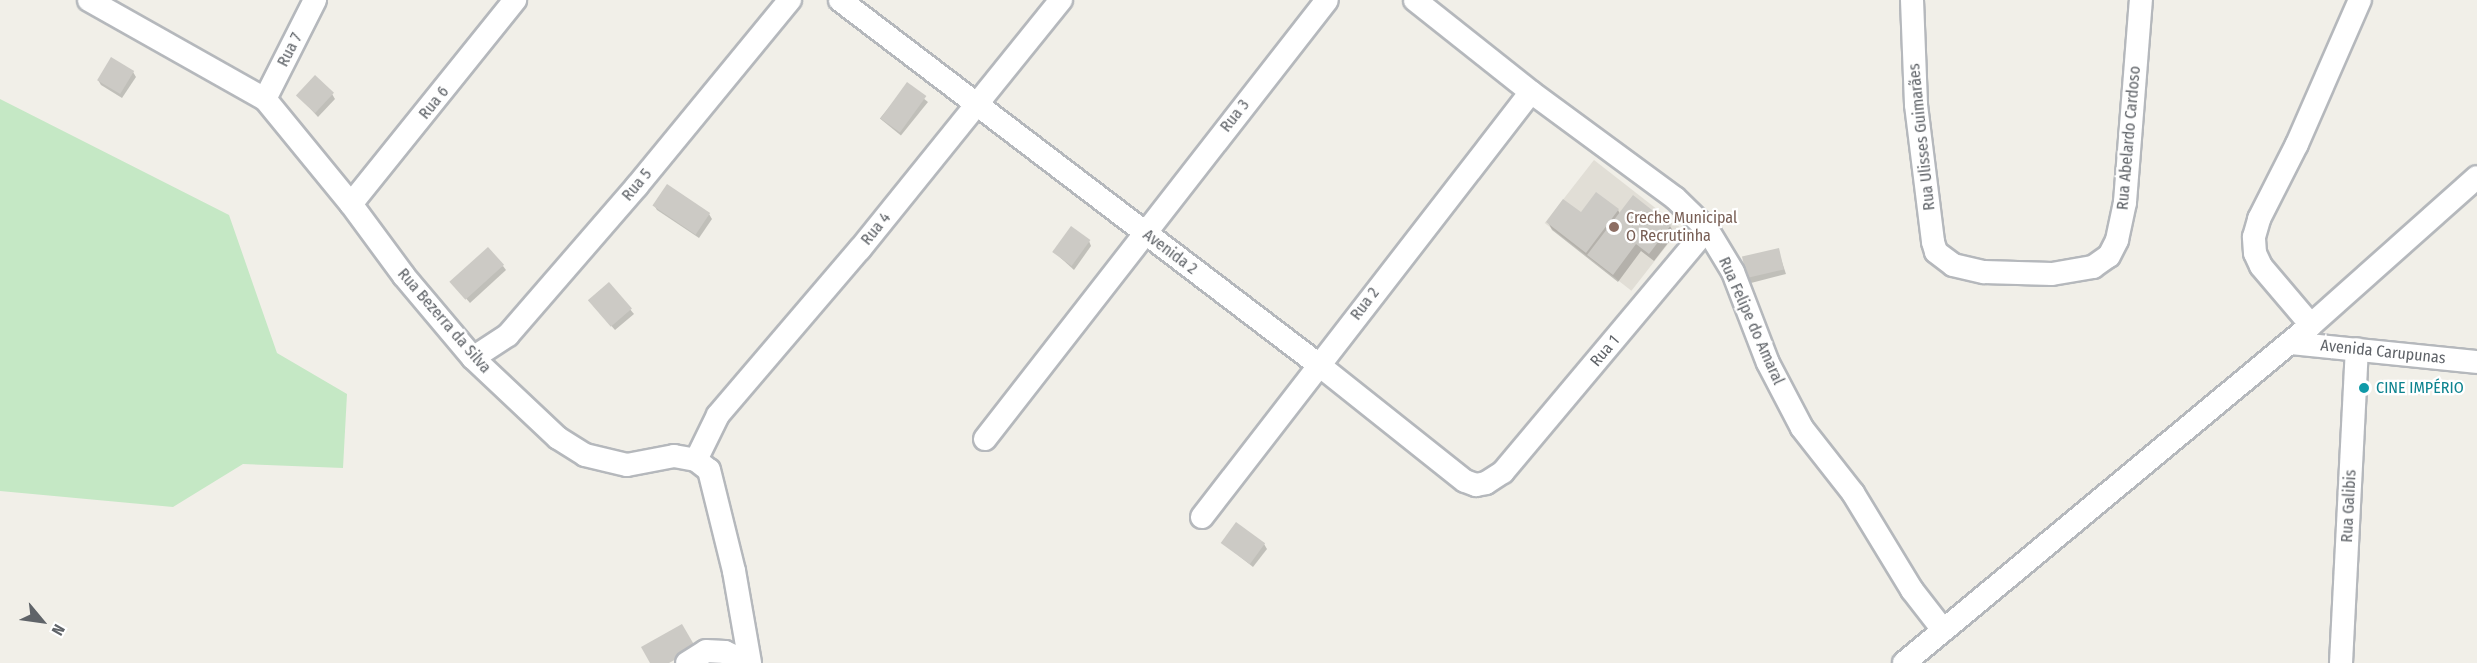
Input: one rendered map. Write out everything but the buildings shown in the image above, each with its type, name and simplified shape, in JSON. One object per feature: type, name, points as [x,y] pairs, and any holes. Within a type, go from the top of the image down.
[{"type":"street","name":"Rua Bezerra da Silva","points":[[89,0],[265,99],[351,204],[404,276],[473,358],[558,438],[585,455],[627,465],[674,456],[702,465]]},
{"type":"street","name":"Rua 7","points":[[265,99],[315,0]]},
{"type":"street","name":"Rua 6","points":[[351,204],[515,0]]},
{"type":"street","name":"Rua 5","points":[[473,358],[507,335],[637,186],[790,0]]},
{"type":"street","name":"Avenida 2","points":[[840,0],[1319,365],[1465,481],[1476,485],[1486,483],[1503,472]]},
{"type":"street","name":"Rua 4","points":[[702,465],[718,415],[860,249],[1060,0]]},
{"type":"street","name":"Rua 3","points":[[985,439],[1327,0]]},
{"type":"street","name":"Rua Felipe do Amaral","points":[[1415,0],[1531,92],[1675,198],[1707,229],[1733,272],[1768,363],[1802,428],[1853,493],[1912,591],[1943,630]]},
{"type":"street","name":"Rua Ulisses Guimarães","points":[[1912,0],[1916,105],[1933,242],[1936,252],[1953,264]]},
{"type":"street","name":"Rua Abelardo Cardoso","points":[[1953,264],[1984,272],[2052,274],[2087,269],[2109,256],[2117,240],[2125,202],[2141,0]]},
{"type":"street","points":[[2311,325],[2261,266],[2255,253],[2254,237],[2259,219],[2297,144],[2360,0]]},
{"type":"street","name":"Rua 2","points":[[1202,517],[1531,92]]},
{"type":"street","points":[[1904,663],[2290,343],[2477,177]]},
{"type":"street","name":"Rua 1","points":[[1503,472],[1707,229]]},
{"type":"street","name":"Avenida Carupunas","points":[[2290,343],[2477,362]]},
{"type":"street","name":"Rua Galibis","points":[[2341,663],[2357,349]]},
{"type":"street","points":[[702,465],[734,571],[749,663]]},
{"type":"street","points":[[687,663],[706,651],[724,652],[749,663]]},
{"type":"shaded area","name":"Creche Municipal O Recrutinha","points":[[1594,160],[1681,228],[1631,291],[1545,223]]},
{"type":"green space","points":[[0,99],[229,215],[277,353],[347,394],[343,468],[243,464],[173,507],[0,491]]},
{"type":"place","name":"Creche Municipal O Recrutinha","points":[[1614,227]]},
{"type":"place","name":"CINE IMPÉRIO","points":[[2364,388]]}]
